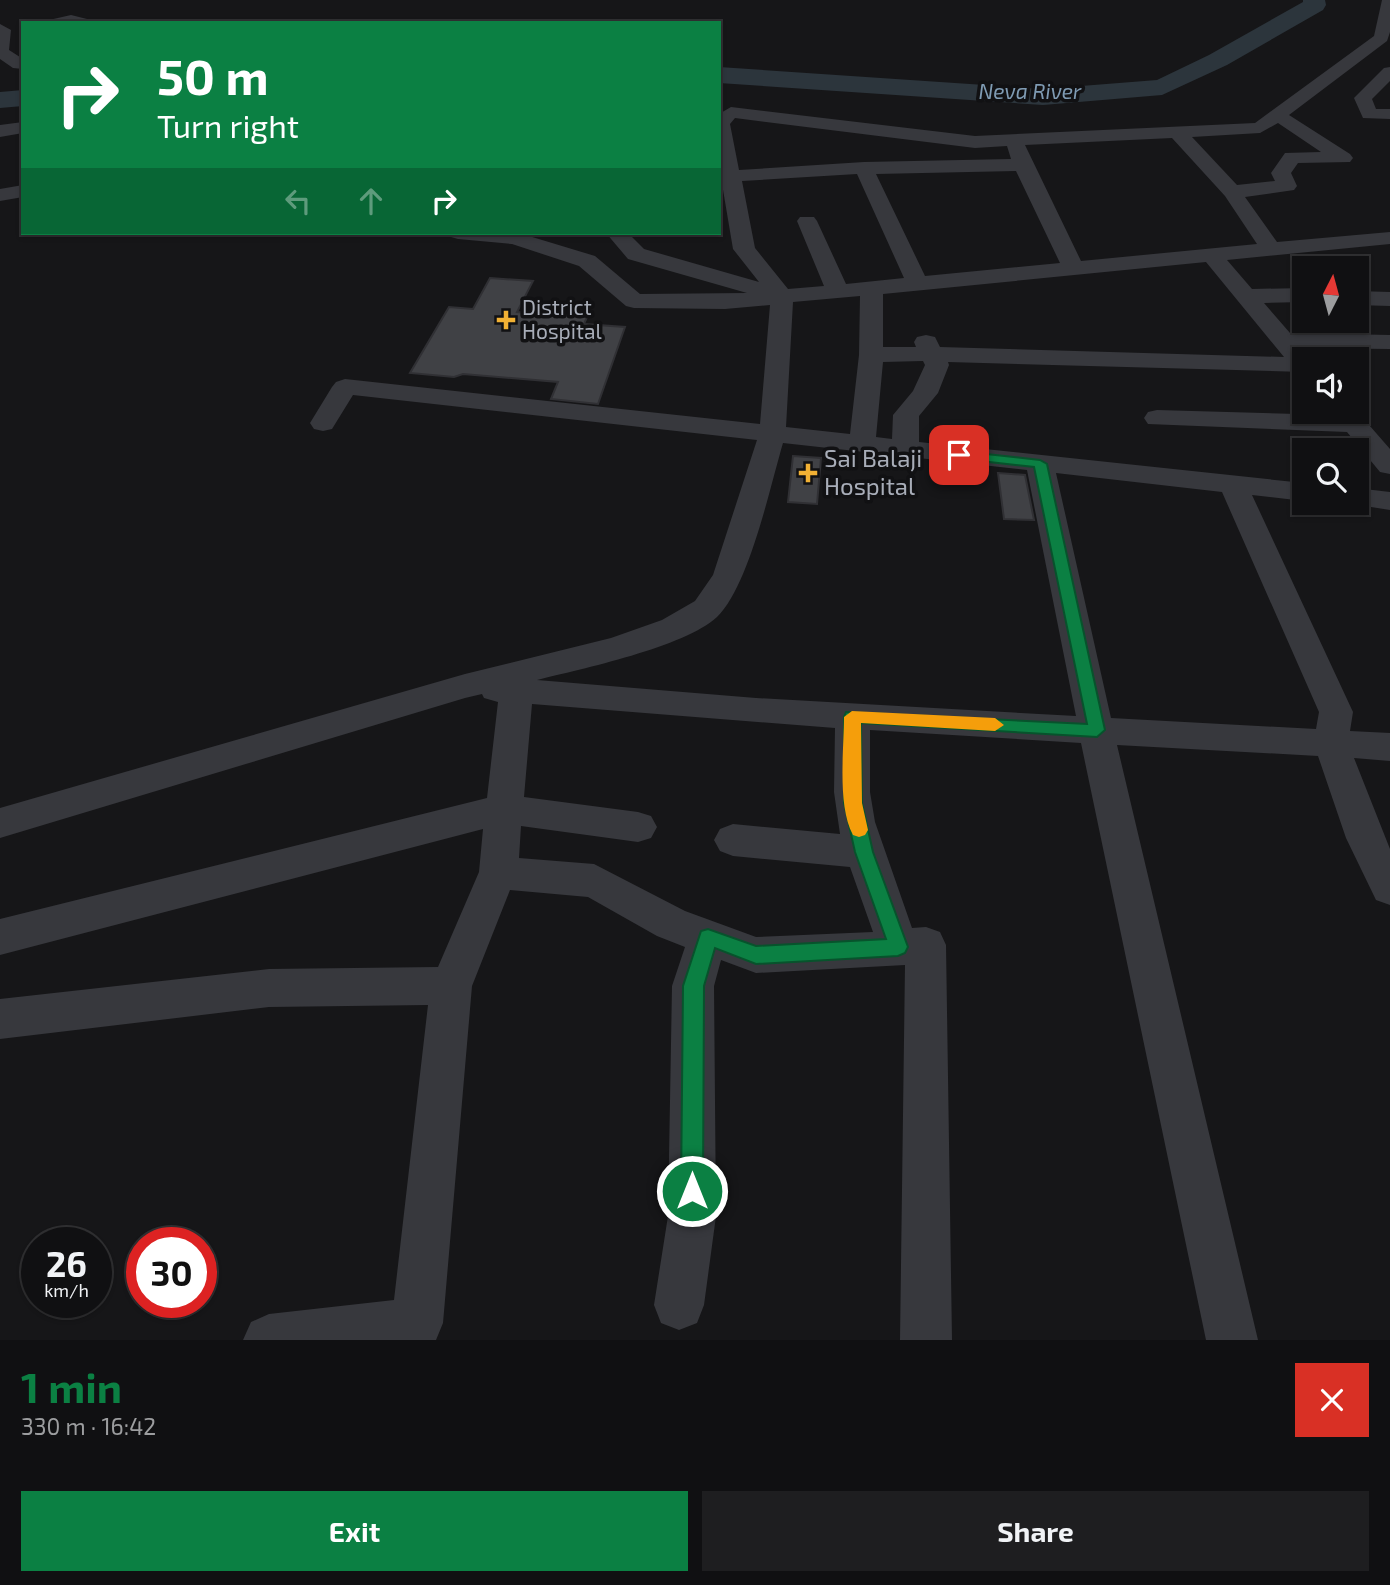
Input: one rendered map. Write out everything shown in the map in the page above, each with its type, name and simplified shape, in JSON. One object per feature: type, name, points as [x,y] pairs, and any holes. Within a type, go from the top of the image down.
[{"type":"street","points":[[731,112],[975,142],[1260,128],[1386,38],[1389,0]]},
{"type":"street","points":[[19,73],[0,52],[2,29],[21,27]]},
{"type":"street","points":[[1390,72],[1363,98],[1369,114],[1390,130]]},
{"type":"street","points":[[0,823],[465,686],[617,648],[674,628],[706,609],[728,576],[772,435],[782,296],[744,249],[721,123],[731,112],[731,96],[721,95]]},
{"type":"street","points":[[1369,114],[1390,114]]},
{"type":"street","points":[[1232,192],[1287,186],[1281,173],[1292,157],[1343,158],[1277,116]]},
{"type":"street","points":[[0,131],[21,127]]},
{"type":"street","points":[[1177,132],[1232,192],[1271,250]]},
{"type":"street","points":[[1014,140],[1023,165],[1073,268]]},
{"type":"street","points":[[0,148],[21,146]]},
{"type":"street","points":[[731,176],[1023,165]]},
{"type":"street","points":[[864,169],[917,283]]},
{"type":"street","points":[[0,195],[21,191]]},
{"type":"street","points":[[807,221],[838,291]]},
{"type":"street","points":[[480,235],[513,238],[587,261],[634,301],[725,302],[1390,238]]},
{"type":"street","points":[[619,235],[636,254],[782,296]]},
{"type":"street","points":[[1211,255],[1292,351]]},
{"type":"street","points":[[862,445],[871,355],[872,288]]},
{"type":"street","points":[[1245,296],[1292,295]]},
{"type":"street","points":[[1369,298],[1390,299]]},
{"type":"street","points":[[1282,340],[1390,342]]},
{"type":"street","points":[[871,355],[929,347],[1049,359],[1292,364]]},
{"type":"street","points":[[905,450],[906,415],[925,393],[937,365],[929,347]]},
{"type":"street","points":[[323,423],[345,387],[1292,491]]},
{"type":"street","points":[[1157,418],[1292,421]]},
{"type":"street","points":[[1354,424],[1390,466]]},
{"type":"street","points":[[1357,424],[1390,432]]},
{"type":"street","points":[[1040,464],[1232,1340]]},
{"type":"street","points":[[1233,484],[1336,712],[1331,744],[1365,838],[1390,888]]},
{"type":"street","points":[[1369,499],[1390,501]]},
{"type":"street","points":[[465,686],[852,717],[1390,747]]},
{"type":"street","points":[[269,1340],[417,1323],[451,986],[498,872],[516,691]]},
{"type":"street","points":[[852,717],[853,803],[864,852],[887,910],[898,947]]},
{"type":"street","points":[[0,937],[504,809],[638,827]]},
{"type":"street","points":[[733,840],[864,852]]},
{"type":"street","points":[[498,872],[594,881],[670,924],[756,955],[926,944],[926,1340]]},
{"type":"street","points":[[678,1304],[692,1216],[694,986],[708,937]]},
{"type":"street","points":[[0,1019],[269,988],[451,986]]},
{"type":"building","points":[[490,278],[533,281],[517,312],[587,317],[584,324],[625,327],[598,404],[551,399],[558,382],[463,374],[454,377],[410,373],[449,307],[473,309]]},
{"type":"building","points":[[793,456],[821,458],[817,504],[788,502]]},
{"type":"building","points":[[998,473],[1025,475],[1034,520],[1004,519]]},
{"type":"waterway","name":"Neva River","points":[[721,75],[1043,97],[1162,87],[1218,60],[1315,5],[1314,0]]},
{"type":"waterway","name":"Neva River","points":[[0,100],[21,98]]},
{"type":"slow traffic","points":[[859,830],[853,803],[852,717],[995,725]]},
{"type":"place","name":"District Hospital","points":[[506,320]]},
{"type":"place","name":"Sai Balaji Hospital","points":[[808,473]]},
{"type":"route","points":[[692,1191],[694,986],[708,937],[756,955],[898,947],[887,910],[864,852],[853,803],[852,717],[1097,730],[1040,464],[959,455]]}]
